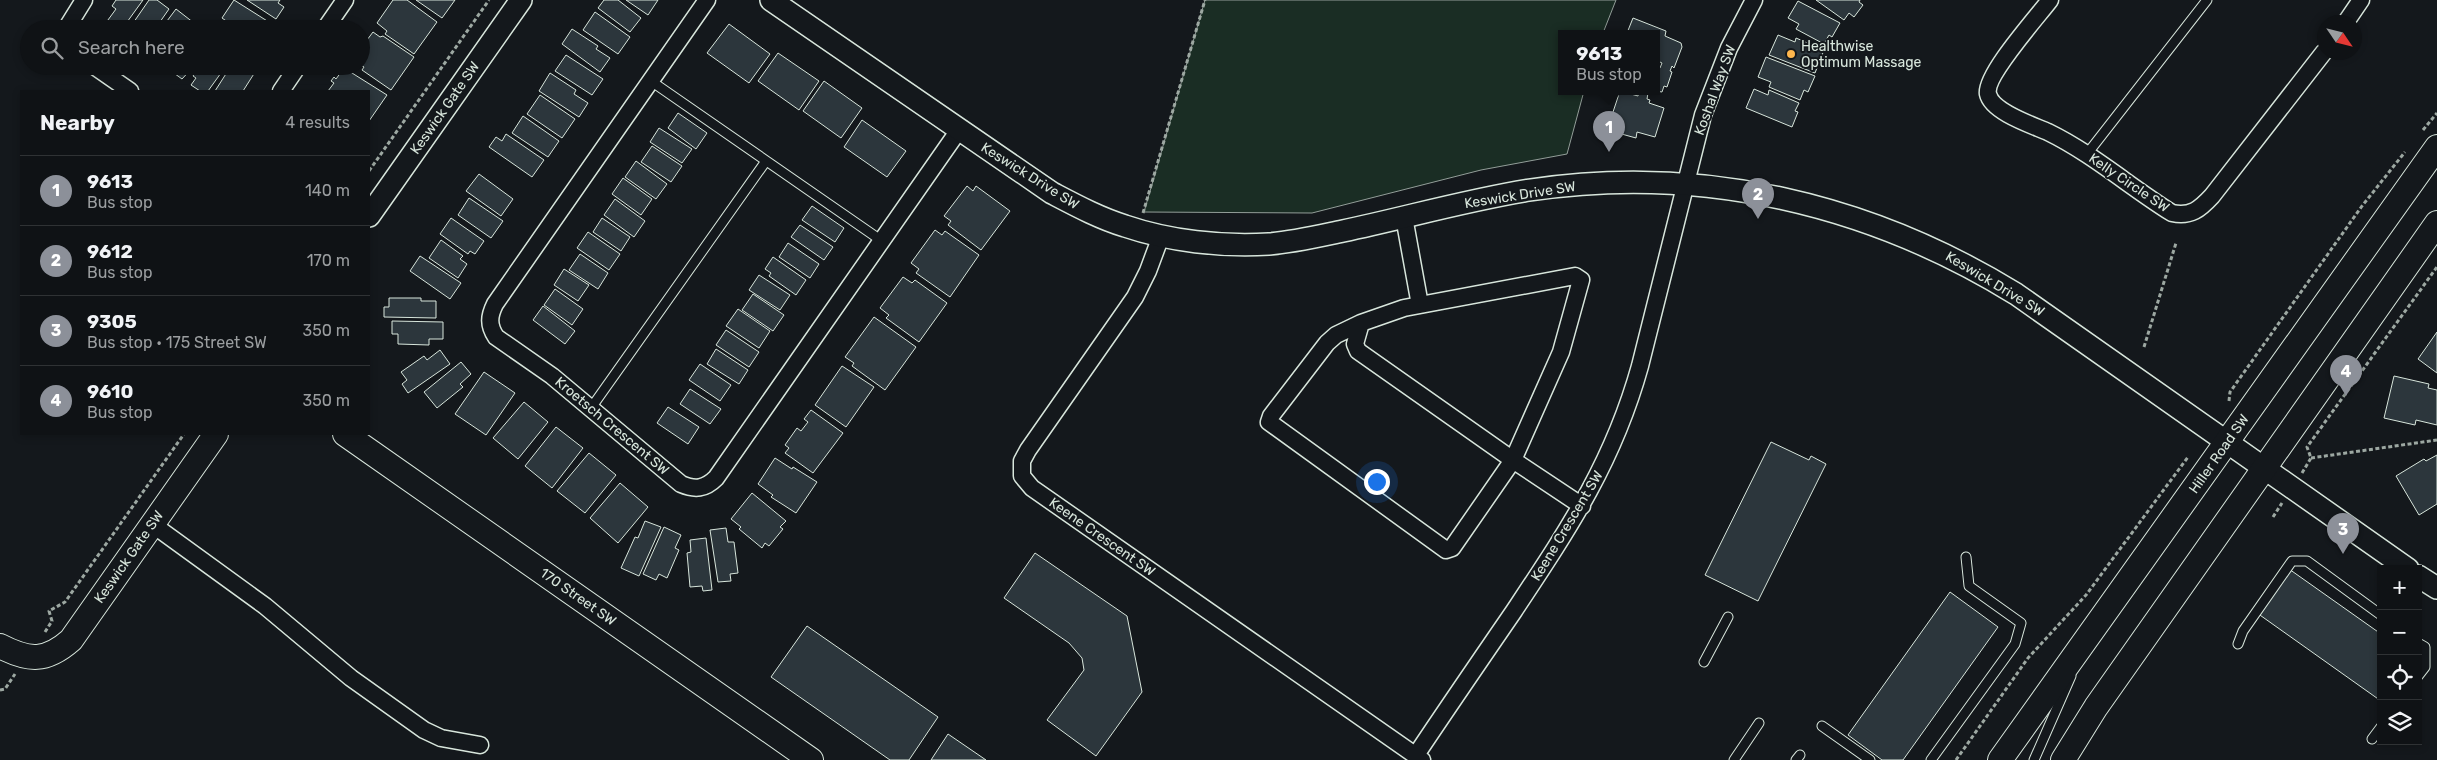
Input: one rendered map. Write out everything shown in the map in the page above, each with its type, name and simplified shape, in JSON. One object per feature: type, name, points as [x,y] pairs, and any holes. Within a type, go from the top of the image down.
[{"type":"main road","name":"Hiller Road SW","points":[[2000,760],[2228,442],[2428,142]]},
{"type":"main road","points":[[2063,760],[2096,706],[2266,468],[2437,223]]},
{"type":"main road","name":"Keswick Gate SW","points":[[0,646],[27,658],[44,656],[58,651],[71,640],[215,435]]},
{"type":"main road","name":"170 Street SW","points":[[346,435],[811,760]]},
{"type":"street","points":[[72,20],[84,0]]},
{"type":"street","points":[[331,20],[345,0]]},
{"type":"street","name":"Keswick Gate SW","points":[[370,215],[521,0]]},
{"type":"street","name":"Kroetsch Crescent SW","points":[[707,0],[491,313],[491,330],[496,337],[552,376],[681,484],[696,489],[710,485],[959,130]]},
{"type":"street","name":"Keswick Drive SW","points":[[771,0],[1052,193],[1093,214],[1137,230],[1161,236],[1233,244],[1269,244],[1308,238],[1461,203],[1531,190],[1628,183],[1685,184],[1747,190],[1820,207],[1896,232],[1952,257],[2016,294],[2402,565]]},
{"type":"street","name":"Koshal Way SW","points":[[1685,184],[1703,115],[1715,81],[1729,48],[1754,0]]},
{"type":"street","name":"Kelly Circle SW","points":[[2050,0],[1996,69],[1989,82],[1988,94],[2001,110],[2050,133],[2087,154],[2172,213],[2191,214],[2212,196],[2318,60]]},
{"type":"street","points":[[2351,15],[2361,0]]},
{"type":"street","points":[[107,75],[129,90]]},
{"type":"street","points":[[282,90],[292,75]]},
{"type":"street","name":"Keene Crescent SW","points":[[1161,236],[1141,286],[1028,450],[1022,461],[1022,476],[1032,488],[1419,758],[1582,506],[1607,459],[1630,401],[1685,184]]},
{"type":"street","points":[[1404,217],[1420,305]]},
{"type":"street","points":[[1576,276],[1581,280],[1561,352],[1513,460],[1452,548],[1446,550],[1269,422],[1271,416],[1327,343],[1336,335],[1361,323],[1404,308],[1420,305],[1576,276]]},
{"type":"street","points":[[1361,323],[1355,344],[1358,350],[1513,460],[1582,506]]},
{"type":"street","points":[[152,524],[265,606],[351,678],[424,730],[441,738],[480,745]]},
{"type":"street","points":[[2422,579],[2437,588]]},
{"type":"lane","points":[[2087,154],[2207,0]]},
{"type":"lane","points":[[651,81],[882,241]]},
{"type":"lane","points":[[591,408],[766,161]]},
{"type":"lane","points":[[1931,760],[2015,644],[2021,624],[1969,586],[1966,557]]},
{"type":"lane","points":[[2238,644],[2243,631],[2292,561],[2307,561],[2377,612]]},
{"type":"lane","points":[[1704,662],[1728,617]]},
{"type":"lane","points":[[2034,760],[2085,643]]},
{"type":"lane","points":[[2422,645],[2425,648],[2425,667],[2422,671]]},
{"type":"lane","points":[[1734,760],[1759,723]]},
{"type":"lane","points":[[1822,726],[1870,760]]},
{"type":"lane","points":[[2372,738],[2377,732]]},
{"type":"path","points":[[370,171],[489,0]]},
{"type":"path","points":[[1137,230],[1144,212],[1205,0]]},
{"type":"path","points":[[2428,142],[2437,113]]},
{"type":"path","points":[[2229,404],[2230,392],[2362,206],[2412,144]]},
{"type":"path","points":[[2144,347],[2176,243]]},
{"type":"path","points":[[2273,517],[2311,458],[2308,447],[2437,267]]},
{"type":"path","points":[[52,621],[49,611],[65,602],[183,435]]},
{"type":"path","points":[[2311,458],[2437,440]]},
{"type":"path","points":[[1956,760],[2028,658],[2086,595],[2187,458],[2192,457]]},
{"type":"path","points":[[0,690],[5,689]]},
{"type":"green space","points":[[1205,0],[1616,0],[1604,30],[1558,30],[1558,95],[1583,95],[1567,154],[1481,170],[1312,213],[1144,212]]},
{"type":"building","points":[[116,0],[143,0],[129,20],[108,20],[116,9],[112,6]]},
{"type":"building","points":[[149,0],[157,0],[169,9],[161,20],[135,20]]},
{"type":"building","points":[[234,0],[266,20],[225,20],[222,18]]},
{"type":"building","points":[[247,0],[280,0],[278,3],[284,7],[276,19]]},
{"type":"building","points":[[393,0],[407,0],[437,22],[414,54],[385,34],[387,31],[377,23]]},
{"type":"building","points":[[416,0],[455,0],[442,18]]},
{"type":"building","points":[[604,0],[618,0],[641,18],[630,32],[598,8]]},
{"type":"building","points":[[626,0],[658,0],[648,15]]},
{"type":"building","points":[[1816,0],[1860,0],[1859,2],[1863,5],[1854,17],[1849,13],[1844,20]]},
{"type":"building","points":[[1798,1],[1840,23],[1832,37],[1829,35],[1824,44],[1796,29],[1799,24],[1788,18]]},
{"type":"building","points":[[176,9],[190,20],[168,20]]},
{"type":"building","points":[[595,12],[630,37],[618,54],[583,30]]},
{"type":"building","points":[[1633,18],[1666,31],[1665,36],[1681,43],[1682,47],[1674,68],[1672,66],[1670,71],[1672,72],[1667,87],[1664,86],[1662,92],[1660,92],[1660,68],[1662,63],[1660,62],[1660,30],[1628,30]]},
{"type":"building","points":[[729,24],[770,54],[749,83],[707,53]]},
{"type":"building","points":[[572,29],[598,46],[596,49],[610,58],[600,72],[562,44]]},
{"type":"building","points":[[373,32],[380,37],[383,36],[414,57],[391,90],[369,75],[370,36]]},
{"type":"building","points":[[1778,35],[1795,42],[1796,38],[1824,50],[1815,73],[1769,55]]},
{"type":"building","points":[[778,53],[819,81],[799,110],[758,81]]},
{"type":"building","points":[[566,55],[603,79],[592,95],[555,71]]},
{"type":"building","points":[[1766,57],[1815,76],[1808,92],[1804,90],[1800,100],[1769,87],[1771,82],[1758,77]]},
{"type":"building","points":[[550,73],[576,90],[574,94],[588,103],[579,117],[539,91]]},
{"type":"building","points":[[177,75],[186,75],[182,79]]},
{"type":"building","points":[[220,75],[209,90],[198,90],[191,85],[196,78],[193,76]]},
{"type":"building","points":[[225,75],[253,75],[244,90],[216,90]]},
{"type":"building","points":[[339,75],[355,75],[387,95],[370,120],[370,90],[329,90],[334,83],[331,81],[334,77],[336,79]]},
{"type":"building","points":[[824,81],[862,108],[841,138],[803,111]]},
{"type":"building","points":[[1754,89],[1768,95],[1769,90],[1799,103],[1795,111],[1798,112],[1792,127],[1746,108]]},
{"type":"building","points":[[540,95],[575,119],[562,138],[527,114]]},
{"type":"building","points":[[1619,95],[1648,95],[1649,103],[1664,108],[1655,137],[1637,132],[1636,138],[1607,130]]},
{"type":"building","points":[[678,113],[707,133],[696,149],[668,128]]},
{"type":"building","points":[[523,116],[559,141],[548,157],[512,133]]},
{"type":"building","points":[[862,120],[906,151],[887,177],[844,147]]},
{"type":"building","points":[[659,128],[692,149],[682,163],[650,142]]},
{"type":"building","points":[[506,134],[544,160],[532,177],[489,147],[496,137],[502,141]]},
{"type":"building","points":[[652,146],[682,166],[671,182],[641,162]]},
{"type":"building","points":[[636,161],[667,184],[656,199],[625,177]]},
{"type":"building","points":[[479,174],[513,199],[501,216],[466,191]]},
{"type":"building","points":[[623,178],[652,199],[641,215],[612,194]]},
{"type":"building","points":[[967,186],[973,191],[976,186],[1010,211],[981,250],[948,225],[951,221],[944,216]]},
{"type":"building","points":[[469,198],[503,221],[491,238],[458,215]]},
{"type":"building","points":[[615,199],[645,221],[634,237],[604,215]]},
{"type":"building","points":[[812,206],[844,228],[835,242],[802,220]]},
{"type":"building","points":[[451,218],[484,241],[475,254],[470,251],[468,254],[440,234]]},
{"type":"building","points":[[602,218],[630,237],[621,251],[593,232]]},
{"type":"building","points":[[800,225],[833,247],[824,260],[791,237]]},
{"type":"building","points":[[935,230],[942,235],[945,231],[979,255],[950,297],[916,273],[919,269],[911,263]]},
{"type":"building","points":[[588,232],[620,254],[609,270],[577,248]]},
{"type":"building","points":[[441,240],[463,256],[460,259],[467,264],[458,278],[429,258]]},
{"type":"building","points":[[788,243],[819,264],[810,278],[779,257]]},
{"type":"building","points":[[580,254],[608,273],[598,289],[569,270]]},
{"type":"building","points":[[420,256],[461,283],[450,299],[410,271]]},
{"type":"building","points":[[773,257],[806,280],[796,295],[769,276],[771,273],[765,269]]},
{"type":"building","points":[[564,269],[589,285],[578,301],[554,285]]},
{"type":"building","points":[[759,275],[790,295],[780,310],[749,290]]},
{"type":"building","points":[[903,277],[912,283],[915,280],[947,303],[919,342],[886,318],[889,315],[880,308]]},
{"type":"building","points":[[555,289],[583,309],[572,325],[544,305]]},
{"type":"building","points":[[753,294],[784,315],[773,331],[742,310]]},
{"type":"building","points":[[389,298],[421,298],[421,301],[436,301],[436,318],[384,317],[384,307],[389,307]]},
{"type":"building","points":[[543,306],[575,331],[565,344],[533,320]]},
{"type":"building","points":[[738,309],[770,331],[759,348],[726,326]]},
{"type":"building","points":[[874,317],[916,347],[885,390],[852,366],[854,363],[845,357]]},
{"type":"building","points":[[392,321],[443,322],[443,339],[429,339],[429,345],[398,344],[398,334],[392,334]]},
{"type":"building","points":[[726,330],[759,352],[749,367],[716,345]]},
{"type":"building","points":[[2437,332],[2437,373],[2418,359]]},
{"type":"building","points":[[716,349],[748,370],[739,384],[707,364]]},
{"type":"building","points":[[440,350],[450,364],[408,393],[402,384],[407,380],[401,372],[424,356],[427,360]]},
{"type":"building","points":[[461,362],[471,374],[460,384],[463,387],[437,408],[424,392]]},
{"type":"building","points":[[700,364],[731,385],[720,401],[689,380]]},
{"type":"building","points":[[842,366],[874,387],[846,427],[815,405]]},
{"type":"building","points":[[484,372],[515,393],[486,435],[455,414]]},
{"type":"building","points":[[2394,376],[2429,384],[2428,388],[2437,390],[2437,425],[2416,420],[2415,425],[2384,418]]},
{"type":"building","points":[[690,389],[721,409],[710,424],[680,404]]},
{"type":"building","points":[[524,402],[548,422],[518,459],[493,438]]},
{"type":"building","points":[[668,407],[699,427],[688,444],[657,423]]},
{"type":"building","points":[[811,410],[843,433],[813,473],[785,453],[789,448],[785,445],[797,428],[801,431],[808,422],[804,419]]},
{"type":"building","points":[[556,427],[583,448],[552,488],[525,466]]},
{"type":"building","points":[[1771,442],[1809,460],[1811,456],[1826,464],[1758,601],[1705,575]]},
{"type":"building","points":[[589,453],[616,475],[585,513],[557,491]]},
{"type":"building","points":[[2437,455],[2437,504],[2419,515],[2396,476],[2424,459],[2426,461]]},
{"type":"building","points":[[775,458],[817,482],[796,513],[771,497],[773,495],[758,484]]},
{"type":"building","points":[[620,483],[648,507],[618,543],[590,518]]},
{"type":"building","points":[[752,493],[786,521],[780,527],[783,529],[769,546],[765,543],[762,548],[739,529],[741,527],[731,519]]},
{"type":"building","points":[[645,521],[661,527],[639,576],[621,568],[635,537],[638,538]]},
{"type":"building","points":[[664,527],[681,535],[675,548],[679,550],[667,578],[659,574],[656,580],[643,574]]},
{"type":"building","points":[[726,528],[728,542],[734,542],[738,573],[730,574],[731,581],[718,582],[710,530]]},
{"type":"building","points":[[706,538],[712,590],[703,591],[702,586],[690,587],[687,553],[691,552],[690,540]]},
{"type":"building","points":[[1035,553],[1127,616],[1142,692],[1096,756],[1047,720],[1084,670],[1082,658],[1069,643],[1004,598]]},
{"type":"building","points":[[2289,569],[2377,631],[2377,698],[2257,613]]},
{"type":"building","points":[[1950,592],[1998,627],[1903,760],[1882,760],[1848,735]]},
{"type":"building","points":[[807,626],[938,717],[909,760],[890,760],[771,677]]},
{"type":"building","points":[[948,734],[986,760],[931,760]]},
{"type":"place","name":"Healthwise Optimum Massage","points":[[1791,54]]},
{"type":"place","name":"9613","points":[[1609,152]]},
{"type":"place","name":"9612","points":[[1758,219]]},
{"type":"place","name":"9610","points":[[2346,396]]},
{"type":"place","name":"9305","points":[[2343,554]]}]
